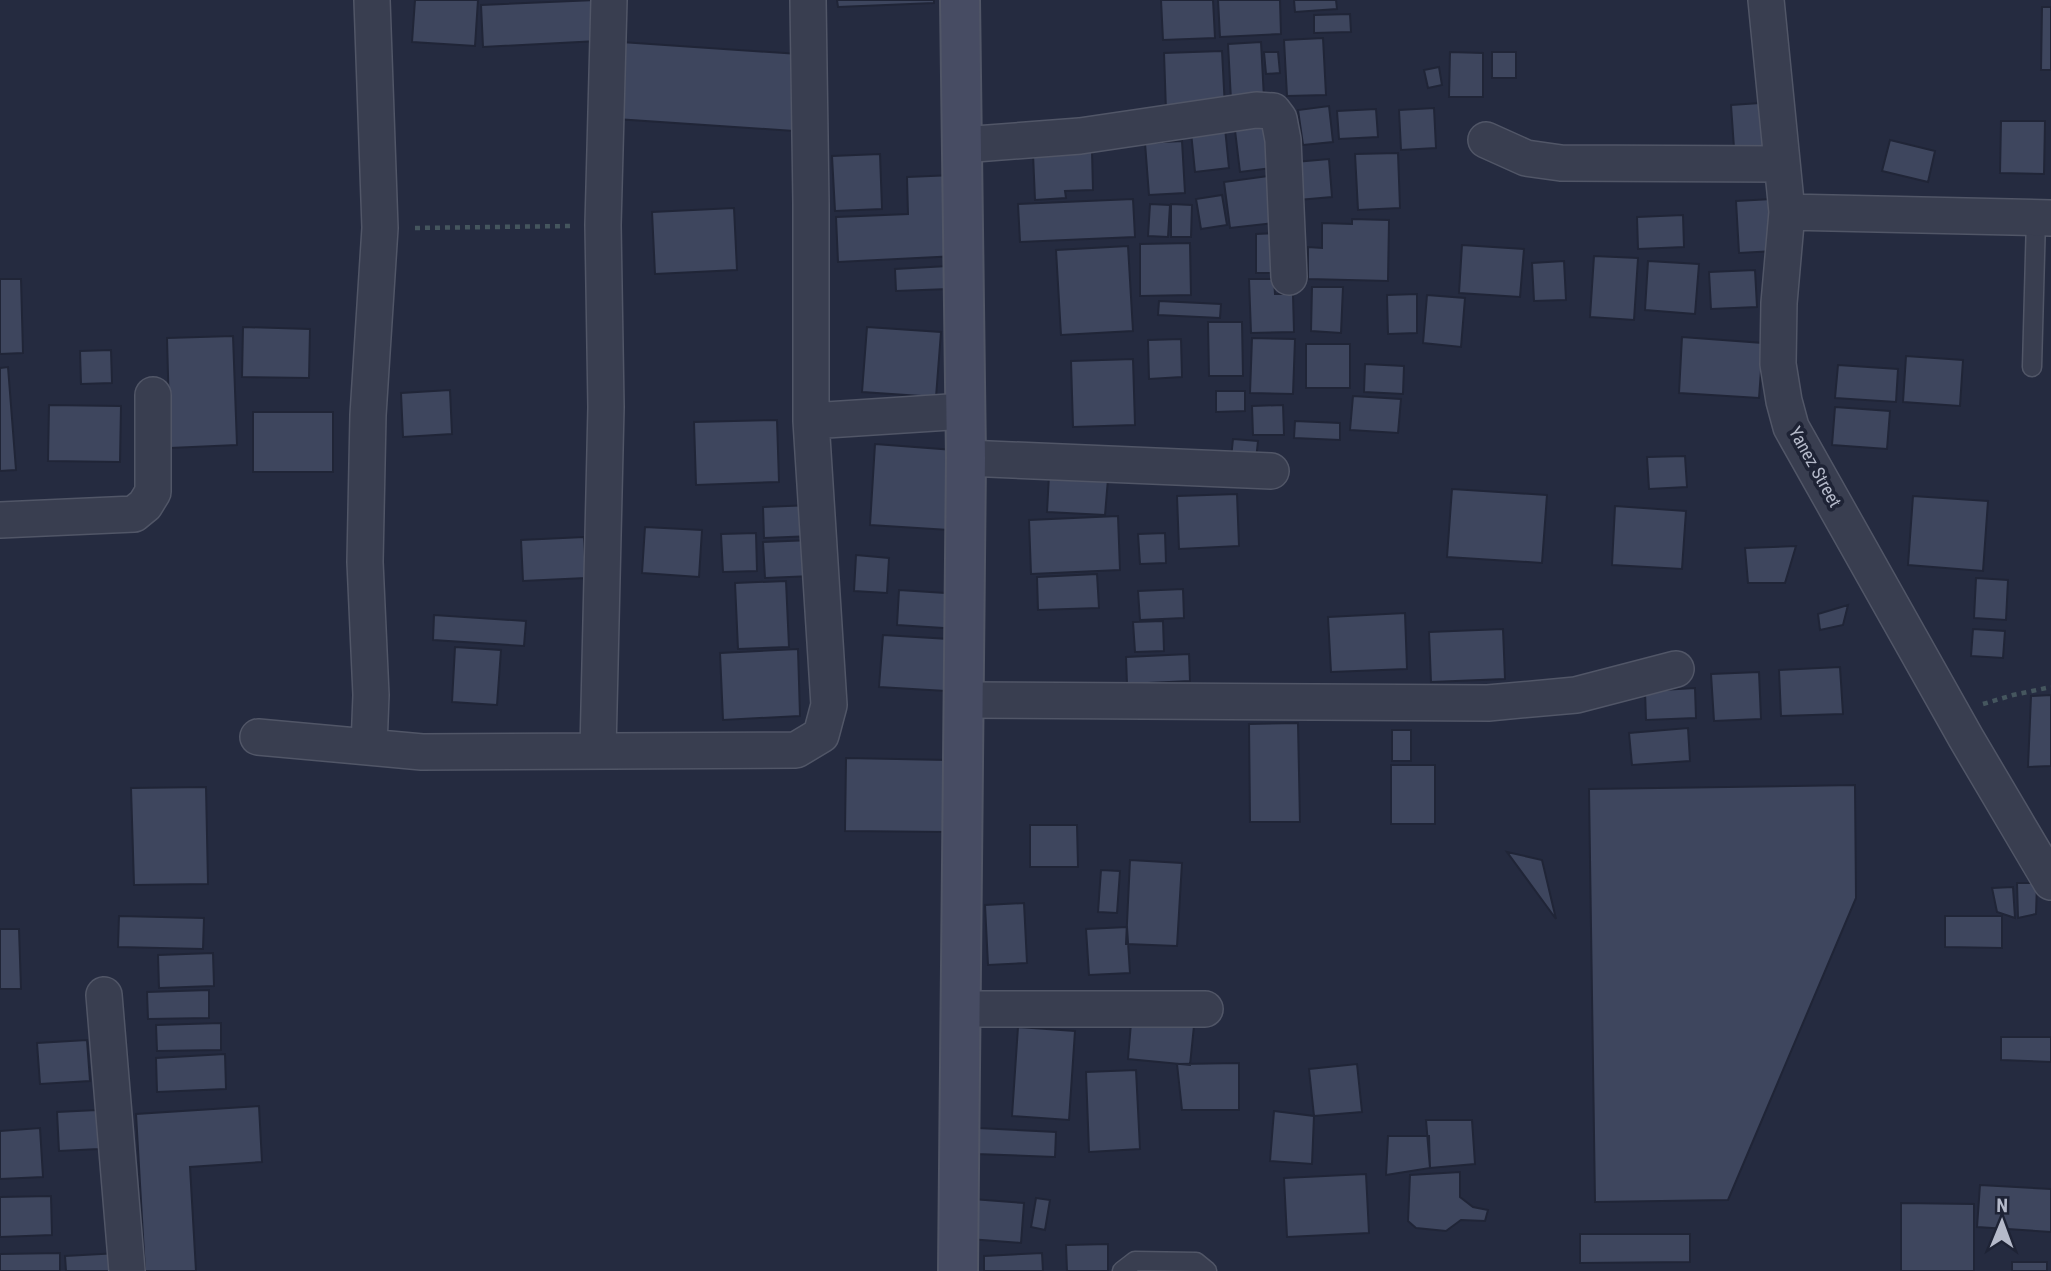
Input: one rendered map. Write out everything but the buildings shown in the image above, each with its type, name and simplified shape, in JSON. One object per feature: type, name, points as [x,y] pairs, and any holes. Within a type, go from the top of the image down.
[{"type":"street","points":[[369,747],[371,695],[365,562],[368,442],[380,228],[372,0]]},
{"type":"street","points":[[598,750],[606,407],[603,225],[608,0]]},
{"type":"street","points":[[258,737],[422,751],[796,750],[821,735],[830,705],[811,421],[808,0]]},
{"type":"street","points":[[958,1271],[966,458],[960,0]]},
{"type":"street","name":"Yanez Street","points":[[1766,0],[1787,212],[1779,303],[1778,364],[1791,427],[1952,713],[2051,882]]},
{"type":"street","points":[[962,145],[1080,136],[1256,110],[1273,111],[1279,119],[1283,139],[1289,277]]},
{"type":"street","points":[[1486,140],[1526,158],[1561,163],[1783,164]]},
{"type":"street","points":[[1787,212],[2044,218]]},
{"type":"street","points":[[0,520],[134,514],[145,505],[153,492],[153,395]]},
{"type":"street","points":[[811,421],[965,411]]},
{"type":"street","points":[[966,458],[1270,471]]},
{"type":"street","points":[[964,700],[1488,703],[1576,695],[1676,669]]},
{"type":"street","points":[[104,995],[127,1271]]},
{"type":"street","points":[[961,1009],[1205,1009]]},
{"type":"lane","points":[[2032,367],[2044,218]]},
{"type":"lane","points":[[1122,1271],[1135,1261],[1196,1262],[1207,1271]]},
{"type":"path","points":[[380,228],[603,225]]},
{"type":"path","points":[[1952,713],[2051,687]]}]
